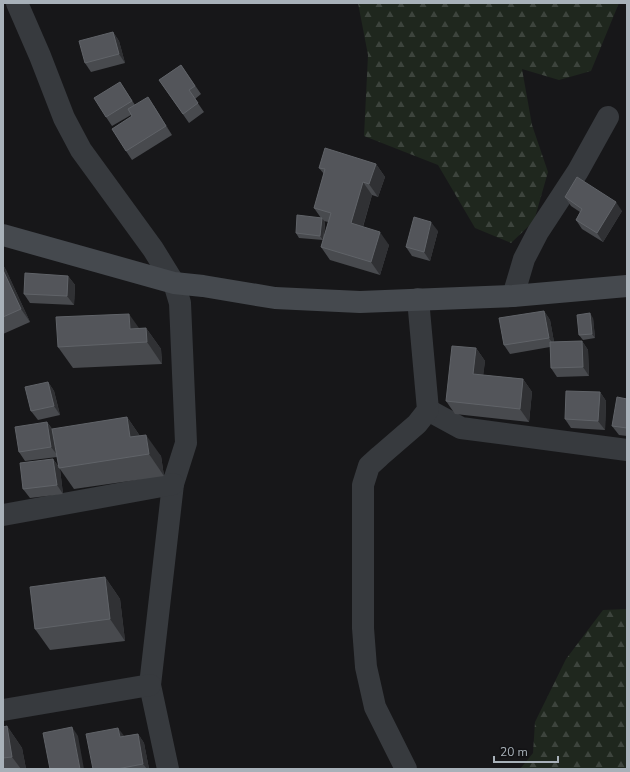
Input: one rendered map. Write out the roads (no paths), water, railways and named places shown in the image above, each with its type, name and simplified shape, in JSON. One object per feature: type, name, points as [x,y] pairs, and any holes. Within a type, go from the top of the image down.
[{"type":"street","points":[[17,3],[40,56],[64,118],[81,150],[153,249],[174,283],[180,303],[186,443],[174,484],[150,685],[168,769]]},
{"type":"street","points":[[513,296],[524,259],[538,232],[578,171],[608,118]]},
{"type":"street","points":[[3,235],[174,283],[203,286],[274,298],[360,302],[513,296],[627,286]]},
{"type":"street","points":[[406,769],[375,707],[366,667],[363,628],[363,485],[369,466],[417,424],[428,410],[418,299]]},
{"type":"street","points":[[428,410],[461,428],[627,450]]},
{"type":"street","points":[[3,515],[174,484]]},
{"type":"street","points":[[3,710],[150,685]]}]
